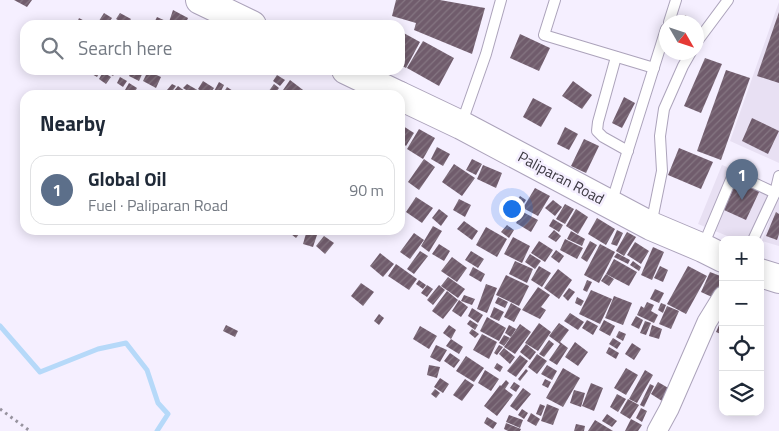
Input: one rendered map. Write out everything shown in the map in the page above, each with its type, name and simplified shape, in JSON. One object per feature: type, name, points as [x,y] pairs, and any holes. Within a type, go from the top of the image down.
[{"type":"main road","points":[[200,0],[242,20]]},
{"type":"main road","name":"Paliparan Road","points":[[356,75],[387,90]]},
{"type":"main road","name":"Paliparan Road","points":[[405,99],[461,125],[651,226],[713,253]]},
{"type":"main road","points":[[764,273],[779,279]]},
{"type":"street","points":[[657,431],[669,409],[707,322],[719,302]]},
{"type":"lane","points":[[461,125],[486,54],[499,0]]},
{"type":"lane","points":[[555,0],[544,35],[654,68]]},
{"type":"lane","points":[[671,15],[676,0]]},
{"type":"lane","points":[[704,32],[728,0]]},
{"type":"lane","points":[[611,205],[659,52]]},
{"type":"lane","points":[[616,57],[597,131],[603,137],[628,151]]},
{"type":"lane","points":[[651,226],[662,171],[660,136],[664,109],[686,60]]},
{"type":"lane","points":[[713,253],[732,178],[737,175],[774,193]]},
{"type":"lane","points":[[755,236],[774,193],[779,176]]},
{"type":"path","points":[[0,409],[30,431]]},
{"type":"shaded area","points":[[779,2],[779,163],[730,141]]},
{"type":"shaded area","points":[[722,165],[773,185],[752,236],[727,236],[698,224]]},
{"type":"shaded area","points":[[779,193],[779,246],[764,242],[764,236]]},
{"type":"building","points":[[14,0],[32,0],[27,7]]},
{"type":"building","points":[[396,0],[440,0],[485,8],[472,54],[414,30],[416,23],[392,16]]},
{"type":"building","points":[[173,10],[188,18],[187,20],[170,20]]},
{"type":"building","points":[[779,12],[779,83],[757,76]]},
{"type":"building","points":[[104,13],[112,18],[111,20],[100,20]]},
{"type":"building","points":[[120,13],[131,19],[118,20],[116,19]]},
{"type":"building","points":[[405,34],[420,42],[405,68]]},
{"type":"building","points":[[520,34],[550,48],[539,71],[510,58]]},
{"type":"building","points":[[423,41],[454,58],[439,86],[407,68]]},
{"type":"building","points":[[705,58],[722,64],[701,113],[684,106]]},
{"type":"building","points":[[726,70],[750,78],[721,160],[697,151]]},
{"type":"building","points":[[101,75],[111,77],[106,84],[99,79]]},
{"type":"building","points":[[130,75],[142,75],[139,81]]},
{"type":"building","points":[[146,75],[161,77],[156,88],[143,81]]},
{"type":"building","points":[[277,75],[285,80],[280,86],[273,81]]},
{"type":"building","points":[[120,77],[127,81],[123,87],[117,83]]},
{"type":"building","points":[[290,80],[303,90],[283,90]]},
{"type":"building","points":[[203,81],[214,88],[213,90],[198,89]]},
{"type":"building","points":[[573,81],[592,95],[582,109],[562,96]]},
{"type":"building","points":[[219,82],[224,85],[222,90],[215,90]]},
{"type":"building","points":[[129,83],[137,88],[136,90],[125,90]]},
{"type":"building","points":[[172,84],[176,86],[173,90],[167,90]]},
{"type":"building","points":[[187,84],[197,90],[186,90],[183,88]]},
{"type":"building","points":[[274,84],[279,88],[278,90],[270,90]]},
{"type":"building","points":[[178,86],[183,90],[175,90]]},
{"type":"building","points":[[624,97],[635,103],[622,128],[612,123]]},
{"type":"building","points":[[533,98],[552,108],[541,127],[523,117]]},
{"type":"building","points":[[752,118],[779,131],[768,154],[742,141]]},
{"type":"building","points":[[405,127],[414,133],[405,145]]},
{"type":"building","points":[[565,127],[578,134],[569,150],[557,144]]},
{"type":"building","points":[[419,129],[435,138],[423,159],[407,149]]},
{"type":"building","points":[[584,139],[599,146],[586,173],[571,166]]},
{"type":"building","points":[[437,147],[450,154],[443,166],[431,159]]},
{"type":"building","points":[[679,148],[713,162],[701,189],[668,175]]},
{"type":"building","points":[[424,159],[435,167],[419,190],[408,182]]},
{"type":"building","points":[[472,159],[482,164],[476,175],[466,170]]},
{"type":"building","points":[[454,164],[475,178],[462,196],[442,182]]},
{"type":"building","points":[[483,165],[502,173],[496,188],[477,179]]},
{"type":"building","points":[[737,180],[760,190],[746,220],[724,210]]},
{"type":"building","points":[[535,188],[550,196],[538,216],[523,208]]},
{"type":"building","points":[[520,196],[526,200],[523,205],[517,201]]},
{"type":"building","points":[[416,197],[433,208],[422,223],[406,212]]},
{"type":"building","points":[[459,199],[471,205],[465,217],[453,210]]},
{"type":"building","points":[[509,199],[522,209],[514,220],[501,210]]},
{"type":"building","points":[[553,200],[562,207],[555,216],[545,208]]},
{"type":"building","points":[[565,204],[574,209],[565,224],[556,219]]},
{"type":"building","points":[[439,209],[448,216],[441,226],[432,218]]},
{"type":"building","points":[[576,209],[588,217],[578,234],[566,226]]},
{"type":"building","points":[[523,212],[538,220],[531,232],[516,223]]},
{"type":"building","points":[[776,212],[779,214],[779,234],[777,240],[766,236]]},
{"type":"building","points":[[597,218],[615,229],[606,245],[588,234]]},
{"type":"building","points":[[553,219],[563,225],[559,232],[549,226]]},
{"type":"building","points":[[464,221],[478,231],[472,240],[457,229]]},
{"type":"building","points":[[507,225],[514,230],[509,238],[501,232]]},
{"type":"building","points":[[433,226],[442,231],[429,252],[421,246]]},
{"type":"building","points":[[486,227],[507,239],[497,257],[476,245]]},
{"type":"building","points":[[554,230],[561,236],[556,242],[548,237]]},
{"type":"building","points":[[617,230],[623,233],[617,246],[611,244]]},
{"type":"building","points":[[571,231],[585,239],[582,246],[567,239]]},
{"type":"building","points":[[627,232],[636,237],[624,256],[616,251]]},
{"type":"building","points":[[414,233],[424,240],[410,259],[400,252]]},
{"type":"building","points":[[306,235],[317,235],[313,247],[303,244]]},
{"type":"building","points":[[324,236],[334,243],[325,254],[316,246]]},
{"type":"building","points":[[513,237],[530,246],[522,263],[504,254]]},
{"type":"building","points":[[565,239],[583,248],[577,259],[560,250]]},
{"type":"building","points":[[539,241],[553,250],[545,262],[531,253]]},
{"type":"building","points":[[590,241],[597,245],[587,262],[581,258]]},
{"type":"building","points":[[635,242],[649,251],[641,264],[627,255]]},
{"type":"building","points":[[439,244],[450,251],[444,261],[432,254]]},
{"type":"building","points":[[600,244],[615,252],[599,283],[584,275]]},
{"type":"building","points":[[653,247],[664,252],[652,280],[641,275]]},
{"type":"building","points":[[556,250],[564,256],[559,263],[551,257]]},
{"type":"building","points":[[420,251],[428,256],[414,274],[407,269]]},
{"type":"building","points":[[471,251],[484,259],[478,268],[465,260]]},
{"type":"building","points":[[380,253],[394,264],[383,277],[370,266]]},
{"type":"building","points":[[617,253],[630,260],[628,264],[614,257]]},
{"type":"building","points":[[530,254],[541,261],[535,269],[525,262]]},
{"type":"building","points":[[452,257],[467,268],[457,282],[441,271]]},
{"type":"building","points":[[614,259],[637,272],[629,286],[606,274]]},
{"type":"building","points":[[515,261],[533,269],[527,283],[509,274]]},
{"type":"building","points":[[633,261],[641,267],[639,271],[630,265]]},
{"type":"building","points":[[396,264],[417,279],[409,290],[388,276]]},
{"type":"building","points":[[539,266],[551,273],[542,287],[531,280]]},
{"type":"building","points":[[660,266],[668,270],[663,282],[654,278]]},
{"type":"building","points":[[688,266],[707,276],[686,314],[667,304]]},
{"type":"building","points":[[473,267],[485,274],[481,282],[469,275]]},
{"type":"building","points":[[558,269],[572,280],[559,299],[544,288]]},
{"type":"building","points":[[710,272],[719,275],[719,286],[714,298],[701,292]]},
{"type":"building","points":[[606,274],[614,279],[609,286],[601,281]]},
{"type":"building","points":[[506,275],[529,286],[519,306],[496,295]]},
{"type":"building","points":[[448,277],[465,289],[458,298],[441,286]]},
{"type":"building","points":[[419,280],[426,285],[423,289],[416,284]]},
{"type":"building","points":[[587,280],[592,282],[587,292],[583,290]]},
{"type":"building","points":[[361,283],[374,292],[363,306],[351,296]]},
{"type":"building","points":[[486,284],[497,288],[487,313],[477,309]]},
{"type":"building","points":[[427,285],[433,289],[427,297],[421,293]]},
{"type":"building","points":[[439,285],[445,290],[433,305],[427,300]]},
{"type":"building","points":[[538,287],[550,295],[541,307],[546,310],[540,319],[522,310]]},
{"type":"building","points":[[569,288],[575,292],[568,301],[563,296]]},
{"type":"building","points":[[655,289],[664,293],[659,303],[650,299]]},
{"type":"building","points":[[591,290],[612,299],[600,324],[579,314]]},
{"type":"building","points":[[447,291],[458,300],[443,319],[432,311]]},
{"type":"building","points":[[464,295],[475,299],[472,305],[461,301]]},
{"type":"building","points":[[614,296],[632,303],[623,325],[605,318]]},
{"type":"building","points":[[498,297],[508,302],[505,308],[495,303]]},
{"type":"building","points":[[577,297],[584,301],[581,306],[575,303]]},
{"type":"building","points":[[459,300],[468,307],[461,317],[452,311]]},
{"type":"building","points":[[647,302],[654,305],[651,311],[658,315],[654,323],[637,315],[641,306],[644,308]]},
{"type":"building","points":[[511,303],[521,309],[514,322],[504,317]]},
{"type":"building","points":[[661,303],[666,305],[663,313],[658,310]]},
{"type":"building","points":[[667,306],[679,311],[671,329],[659,324]]},
{"type":"building","points":[[494,307],[504,312],[499,321],[490,317]]},
{"type":"building","points":[[472,308],[483,315],[478,323],[468,316]]},
{"type":"building","points":[[570,313],[584,322],[578,330],[564,321]]},
{"type":"building","points":[[379,314],[384,318],[379,325],[374,321]]},
{"type":"building","points":[[636,316],[643,320],[639,329],[631,325]]},
{"type":"building","points":[[487,317],[506,328],[499,341],[480,331]]},
{"type":"building","points":[[470,320],[478,325],[475,330],[467,324]]},
{"type":"building","points":[[587,320],[598,326],[593,335],[582,328]]},
{"type":"building","points":[[604,320],[615,326],[610,336],[599,330]]},
{"type":"building","points":[[645,321],[651,323],[646,335],[640,333]]},
{"type":"building","points":[[539,323],[551,332],[538,351],[525,343]]},
{"type":"building","points":[[559,323],[569,330],[560,342],[568,348],[557,365],[549,360],[560,344],[549,336]]},
{"type":"building","points":[[520,324],[531,332],[515,354],[504,347]]},
{"type":"building","points":[[226,325],[238,331],[235,337],[223,331]]},
{"type":"building","points":[[449,325],[456,330],[451,339],[443,333]]},
{"type":"building","points":[[509,325],[516,329],[511,337],[505,333]]},
{"type":"building","points":[[652,325],[662,329],[659,339],[649,336]]},
{"type":"building","points":[[420,326],[437,336],[429,349],[413,339]]},
{"type":"building","points":[[472,329],[479,334],[475,338],[469,333]]},
{"type":"building","points":[[619,331],[626,334],[623,341],[616,337]]},
{"type":"building","points":[[482,334],[497,342],[489,359],[473,350]]},
{"type":"building","points":[[504,335],[510,338],[504,346],[499,343]]},
{"type":"building","points":[[613,338],[621,343],[617,349],[609,344]]},
{"type":"building","points":[[451,339],[463,347],[459,354],[446,346]]},
{"type":"building","points":[[549,340],[554,344],[544,357],[539,354]]},
{"type":"building","points":[[575,342],[588,352],[578,366],[565,357]]},
{"type":"building","points":[[632,343],[641,349],[634,360],[625,354]]},
{"type":"building","points":[[526,344],[536,352],[530,360],[520,352]]},
{"type":"building","points":[[436,345],[447,350],[440,362],[430,357]]},
{"type":"building","points":[[499,345],[503,347],[497,355],[494,353]]},
{"type":"building","points":[[609,347],[619,353],[616,359],[606,353]]},
{"type":"building","points":[[504,348],[515,357],[510,364],[499,354]]},
{"type":"building","points":[[450,353],[460,360],[454,368],[444,361]]},
{"type":"building","points":[[537,354],[547,361],[537,374],[528,367]]},
{"type":"building","points":[[520,355],[528,361],[516,377],[507,371]]},
{"type":"building","points":[[466,356],[484,368],[474,382],[456,371]]},
{"type":"building","points":[[497,363],[503,367],[500,372],[494,368]]},
{"type":"building","points":[[429,365],[440,367],[437,378],[427,375]]},
{"type":"building","points":[[547,365],[557,371],[552,380],[541,374]]},
{"type":"building","points":[[563,368],[580,378],[563,407],[546,398]]},
{"type":"building","points":[[626,368],[638,375],[626,395],[614,388]]},
{"type":"building","points":[[526,369],[528,371],[520,381],[518,379]]},
{"type":"building","points":[[485,370],[499,379],[491,391],[478,383]]},
{"type":"building","points":[[645,370],[653,375],[637,403],[629,399]]},
{"type":"building","points":[[440,378],[449,384],[443,393],[434,387]]},
{"type":"building","points":[[465,379],[474,385],[462,401],[453,395]]},
{"type":"building","points":[[545,379],[551,382],[548,388],[542,385]]},
{"type":"building","points":[[506,380],[509,383],[505,389],[513,395],[497,416],[484,406]]},
{"type":"building","points":[[514,382],[520,386],[516,392],[510,388]]},
{"type":"building","points":[[658,382],[670,389],[662,401],[651,394]]},
{"type":"building","points":[[591,383],[603,388],[594,411],[582,406]]},
{"type":"building","points":[[650,384],[654,386],[644,407],[640,405]]},
{"type":"building","points":[[523,388],[531,394],[517,411],[510,406]]},
{"type":"building","points":[[435,389],[440,393],[436,398],[431,394]]},
{"type":"building","points":[[574,390],[585,393],[581,407],[570,403]]},
{"type":"building","points":[[617,394],[626,399],[618,412],[610,407]]},
{"type":"building","points":[[628,399],[639,405],[630,419],[620,413]]},
{"type":"building","points":[[540,404],[545,406],[541,416],[536,414]]},
{"type":"building","points":[[547,404],[559,409],[553,425],[541,421]]},
{"type":"building","points":[[641,408],[647,411],[642,422],[636,418]]},
{"type":"building","points":[[522,409],[528,413],[524,419],[518,415]]},
{"type":"building","points":[[531,413],[540,419],[536,426],[527,421]]},
{"type":"building","points":[[607,414],[617,421],[612,427],[602,421]]},
{"type":"building","points":[[509,415],[523,420],[520,428],[506,422]]},
{"type":"building","points":[[487,417],[497,423],[493,429],[484,423]]},
{"type":"building","points":[[631,419],[642,425],[638,431],[625,431]]},
{"type":"building","points":[[595,420],[613,431],[588,431]]},
{"type":"building","points":[[506,423],[521,429],[520,431],[508,431],[504,429]]},
{"type":"building","points":[[576,424],[585,426],[584,431],[574,431]]},
{"type":"waterway","points":[[0,326],[40,372],[98,349],[126,343],[147,370],[158,403],[168,414],[157,431]]},
{"type":"place","name":"Global Oil","points":[[742,200]]}]
